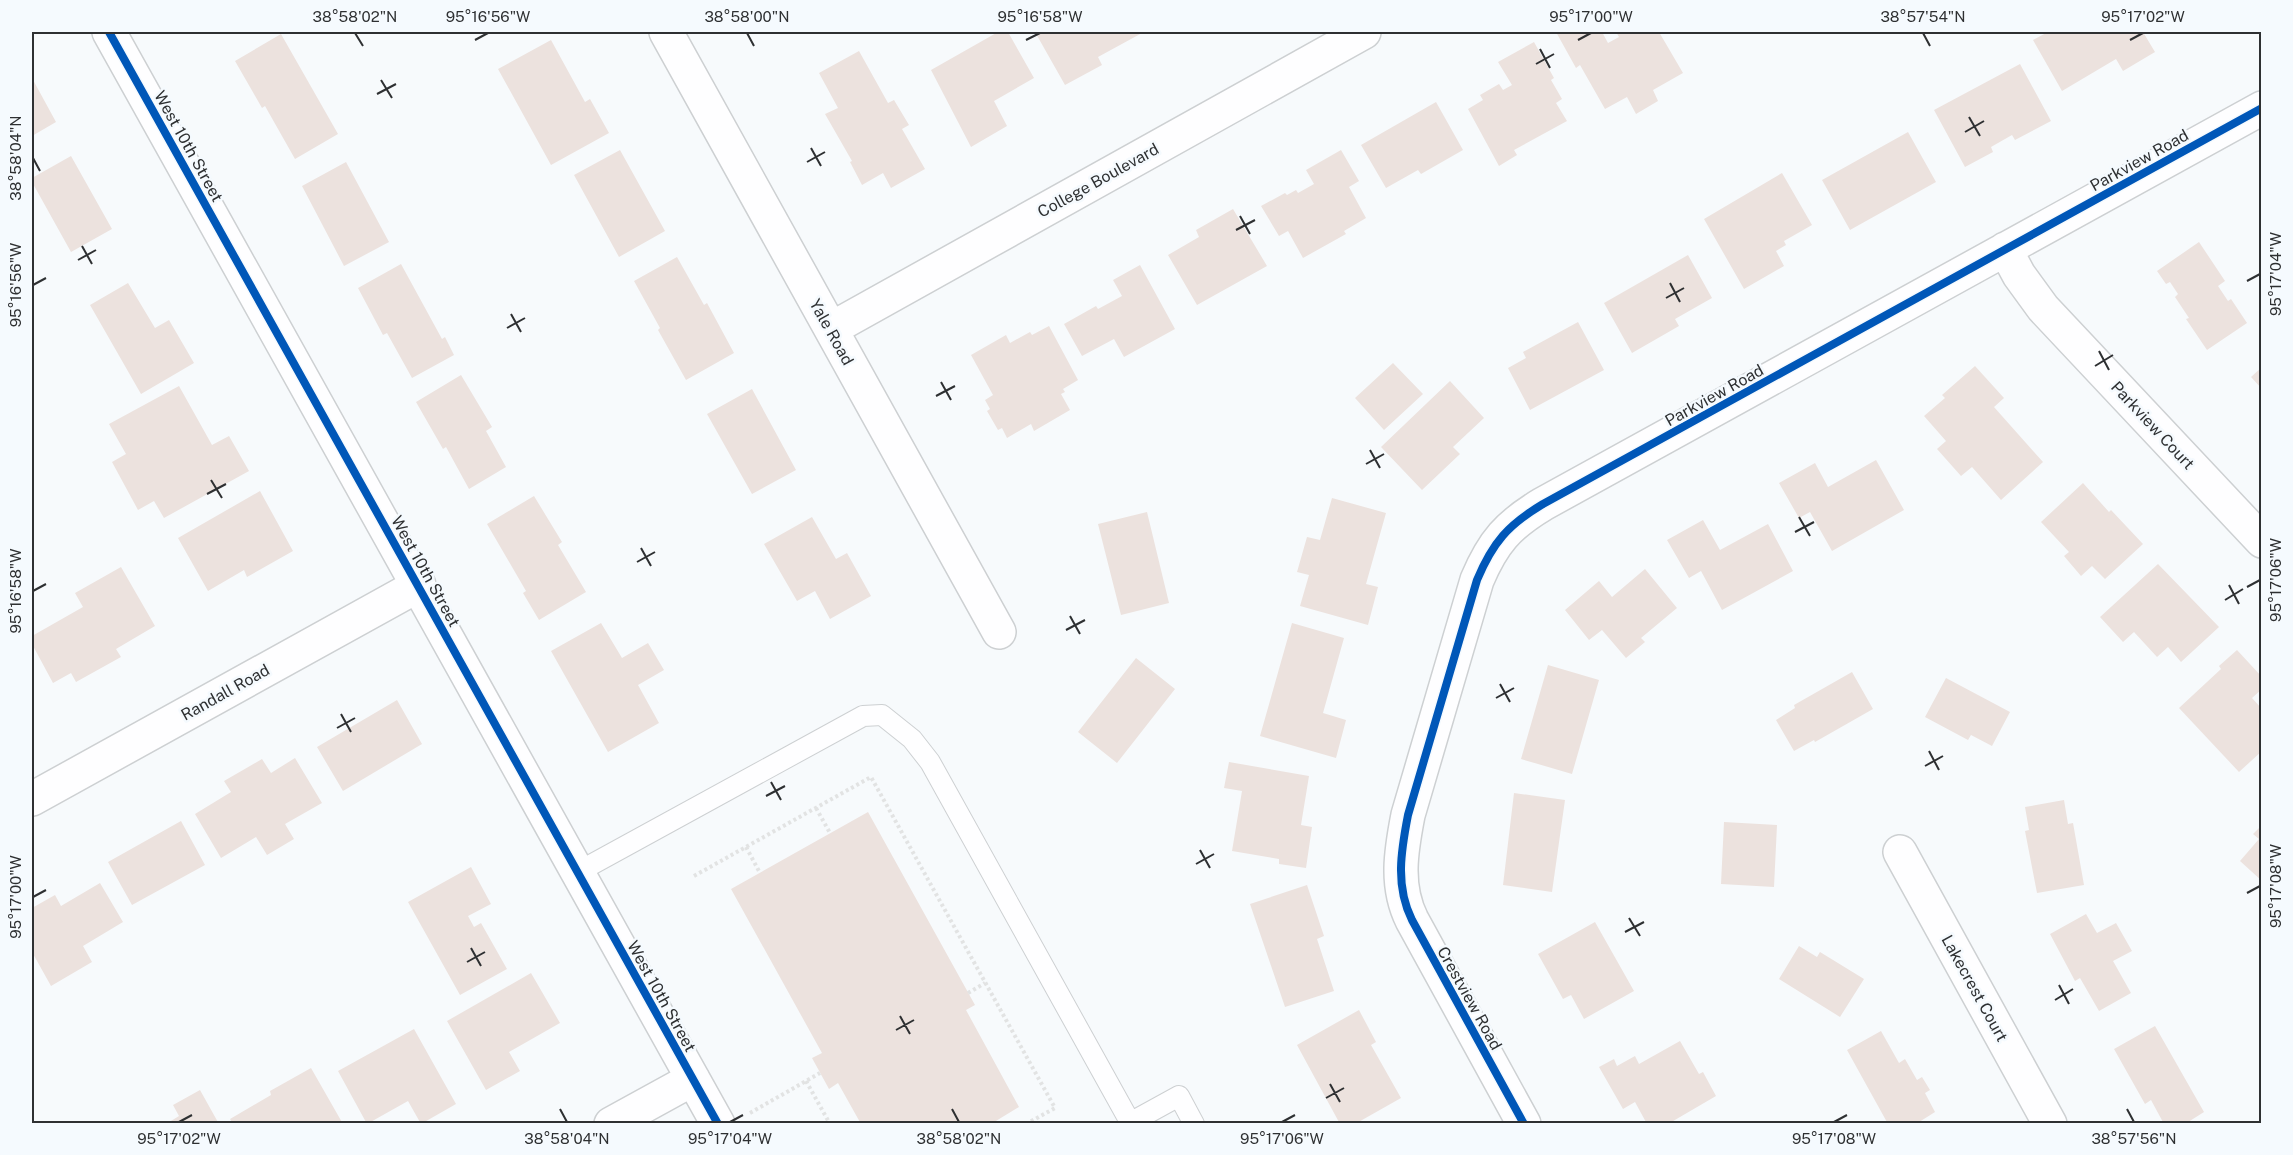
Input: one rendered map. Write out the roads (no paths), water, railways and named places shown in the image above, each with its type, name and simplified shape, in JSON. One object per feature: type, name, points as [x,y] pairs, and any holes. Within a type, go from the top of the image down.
[{"type":"street","name":"West 10th Street","points":[[109,32],[693,1079],[732,1119]]},
{"type":"street","name":"Yale Road","points":[[666,32],[999,632]]},
{"type":"street","name":"College Boulevard","points":[[831,329],[1364,32]]},
{"type":"street","name":"Parkview Road","points":[[1401,882],[1401,855],[1408,815],[1477,580],[1488,554],[1501,536],[1519,519],[2262,108]]},
{"type":"street","name":"Parkview Court","points":[[2005,249],[2043,308],[2262,541]]},
{"type":"street","name":"Randall Road","points":[[32,799],[418,585]]},
{"type":"street","name":"Lakecrest Court","points":[[1900,852],[2050,1124]]},
{"type":"street","name":"Crestview Road","points":[[1401,882],[1406,908],[1412,920],[1524,1124]]},
{"type":"street","points":[[611,1124],[693,1079]]},
{"type":"lane","points":[[578,872],[863,716],[882,715],[912,739],[930,762],[1129,1123],[1179,1096],[1194,1124]]}]
